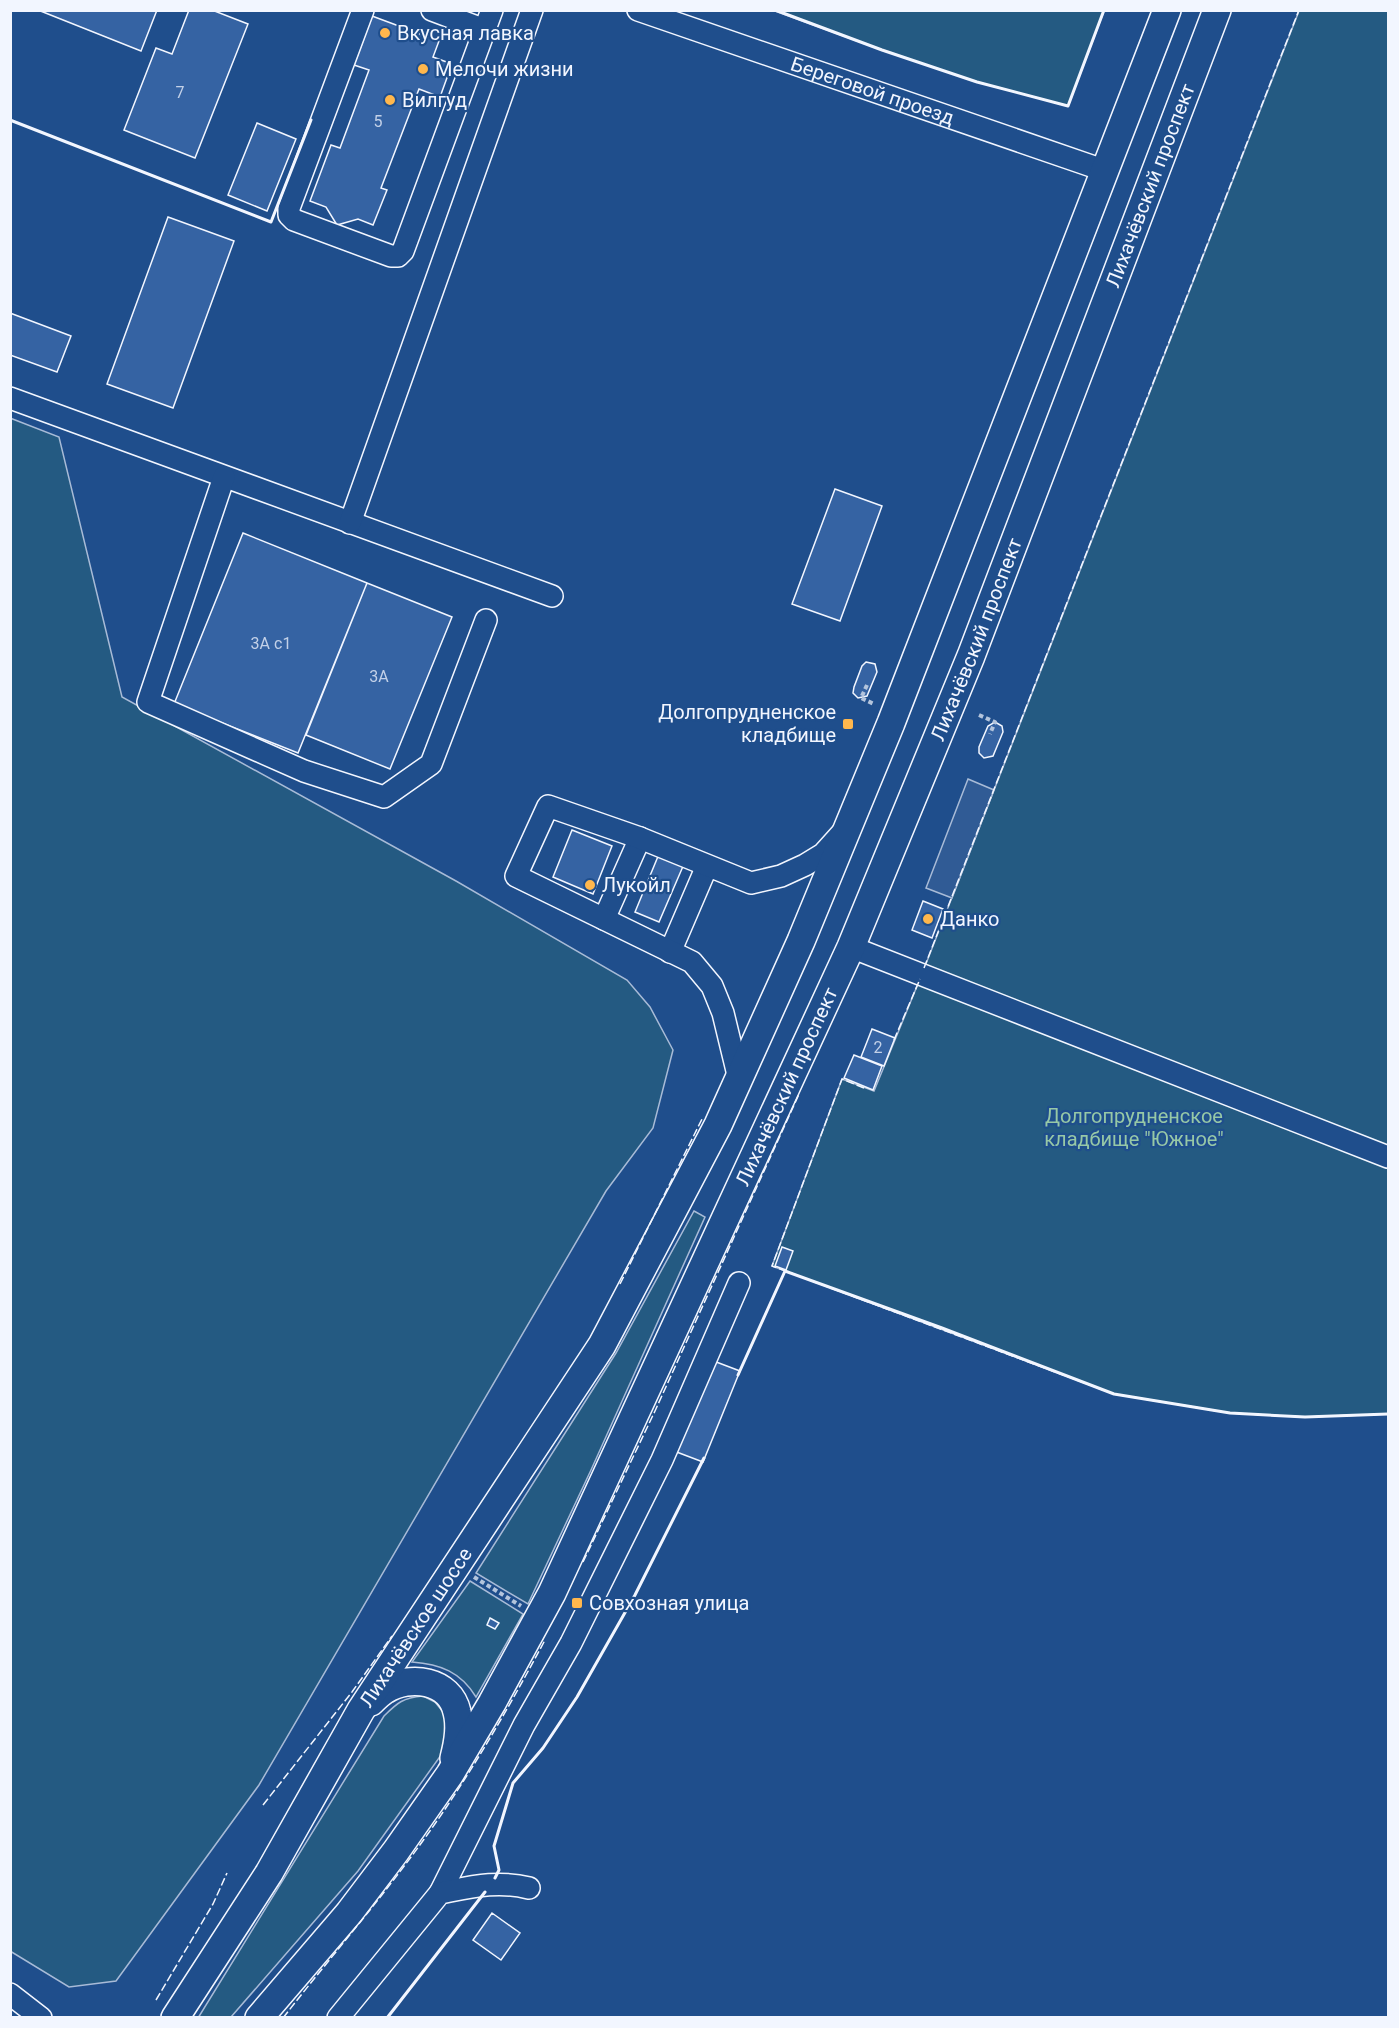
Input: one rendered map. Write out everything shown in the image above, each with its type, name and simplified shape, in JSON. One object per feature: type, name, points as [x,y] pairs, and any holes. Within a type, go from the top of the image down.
[{"type":"main road","points":[[739,1079],[801,941],[894,714],[1167,10]]},
{"type":"main road","name":"Лихачёвский проспект","points":[[450,1774],[540,1617],[851,947],[971,656],[1217,10]]},
{"type":"main road","name":"Лихачёвское шоссе","points":[[175,2018],[269,1873],[361,1710],[602,1345],[659,1240],[739,1079]]},
{"type":"main road","points":[[259,2018],[349,1913],[450,1774],[459,1727],[457,1711],[452,1699],[441,1689],[430,1682],[401,1683],[385,1690],[361,1710]]},
{"type":"street","points":[[363,10],[289,208],[289,215],[294,220],[391,256],[398,256],[403,251],[489,20],[432,10]]},
{"type":"street","points":[[350,523],[532,10]]},
{"type":"street","name":"Береговой проезд","points":[[638,10],[1106,171]]},
{"type":"street","points":[[10,398],[552,596]]},
{"type":"street","points":[[224,477],[148,702],[304,771],[384,797],[431,764],[486,620]]},
{"type":"street","points":[[739,1079],[723,1013],[712,986],[692,962],[516,876],[548,806],[640,838],[751,883],[781,876],[823,854],[846,829]]},
{"type":"street","points":[[604,919],[640,838]]},
{"type":"street","points":[[670,952],[707,866]]},
{"type":"street","points":[[851,947],[1298,1124],[1389,1157]]},
{"type":"street","points":[[338,2018],[440,1893],[524,1725],[571,1643],[662,1460],[739,1283]]},
{"type":"street","points":[[440,1893],[491,1884],[510,1883],[529,1888]]},
{"type":"street","points":[[10,1994],[41,2018]]},
{"type":"path","points":[[867,686],[861,698],[874,704]]},
{"type":"path","points":[[979,716],[995,722],[990,734]]},
{"type":"path","points":[[473,1577],[525,1609]]},
{"type":"green space","points":[[775,11],[1104,11],[1068,106],[977,82]]},
{"type":"green space","name":"Долгопрудненское кладбище \"Южное\"","points":[[1299,11],[1388,11],[1388,1414],[1305,1417],[1230,1413],[1114,1394],[772,1266],[842,1079],[874,1091],[922,974]]},
{"type":"green space","points":[[10,418],[59,437],[122,697],[456,881],[627,980],[650,1007],[673,1050],[653,1128],[606,1191],[259,1785],[116,1981],[69,1987],[10,1951]]},
{"type":"green space","points":[[694,1211],[705,1217],[528,1604],[476,1573],[616,1353]]},
{"type":"green space","points":[[470,1581],[523,1614],[476,1697],[457,1675],[441,1667],[412,1662]]},
{"type":"green space","points":[[423,1696],[435,1702],[448,1718],[444,1751],[358,1871],[231,2017],[198,2018],[384,1716],[401,1702]]},
{"type":"shaded area","points":[[968,779],[994,790],[952,898],[926,888]]},
{"type":"building","points":[[38,10],[157,10],[141,51]]},
{"type":"building","points":[[189,10],[212,10],[248,24],[195,158],[124,130],[156,48],[172,54]]},
{"type":"building","points":[[372,16],[439,41],[433,57],[452,64],[440,97],[419,89],[381,188],[387,190],[373,225],[358,219],[337,225],[326,207],[310,201],[331,145],[340,148],[369,70],[354,65]]},
{"type":"building","points":[[257,123],[296,139],[267,211],[228,195]]},
{"type":"building","points":[[168,217],[234,241],[173,408],[107,384]]},
{"type":"building","points":[[10,313],[71,336],[57,372],[10,355]]},
{"type":"building","points":[[835,489],[882,506],[840,621],[792,604]]},
{"type":"building","points":[[243,533],[367,583],[298,753],[174,704]]},
{"type":"building","points":[[367,583],[452,617],[390,769],[306,735]]},
{"type":"building","points":[[866,662],[875,664],[877,672],[867,696],[858,698],[853,693],[854,687],[862,666]]},
{"type":"building","points":[[995,722],[1002,726],[1003,732],[993,756],[984,758],[979,753],[979,747],[988,726]]},
{"type":"building","points":[[572,830],[612,846],[593,894],[553,877]]},
{"type":"building","points":[[659,854],[684,864],[659,922],[635,912]]},
{"type":"building","name":"Данко","points":[[923,901],[943,909],[932,938],[912,930]]},
{"type":"building","points":[[872,1029],[895,1038],[884,1066],[861,1057]]},
{"type":"building","points":[[854,1055],[882,1066],[873,1090],[844,1078]]},
{"type":"building","points":[[782,1247],[793,1251],[786,1270],[775,1266]]},
{"type":"building","points":[[711,1360],[740,1371],[703,1462],[674,1451]]},
{"type":"building","points":[[490,1618],[499,1623],[495,1629],[487,1625]]},
{"type":"building","points":[[492,1913],[520,1933],[501,1960],[473,1940]]},
{"type":"fence","points":[[924,968],[1299,10]]},
{"type":"fence","points":[[894,1040],[920,979]]},
{"type":"fence","points":[[864,1088],[842,1079],[772,1266],[1114,1394],[1230,1413],[1305,1417],[1388,1414]]},
{"type":"fence","points":[[583,1562],[655,1411],[799,1094]]},
{"type":"fence","points":[[620,1284],[703,1117]]},
{"type":"fence","points":[[263,1805],[352,1692],[392,1636]]},
{"type":"fence","points":[[283,2018],[380,1898],[430,1831],[482,1751],[545,1640]]},
{"type":"fence","points":[[156,2000],[213,1904],[227,1873]]},
{"type":"wall","points":[[775,10],[977,82],[1068,106],[1104,10]]},
{"type":"wall","points":[[10,120],[271,222],[311,120]]},
{"type":"wall","points":[[738,1375],[785,1271],[1114,1394],[1230,1413],[1305,1417],[1388,1414]]},
{"type":"wall","points":[[495,1878],[499,1870],[494,1846],[513,1783],[543,1748],[577,1697],[635,1595],[704,1458]]},
{"type":"wall","points":[[387,2018],[485,1892]]},
{"type":"place","name":"Вкусная лавка","points":[[385,33]]},
{"type":"place","name":"Мелочи жизни","points":[[423,69]]},
{"type":"place","name":"Вилгуд","points":[[390,100]]},
{"type":"place","name":"Долгопрудненское кладбище","points":[[848,724]]},
{"type":"place","name":"Лукойл","points":[[590,885]]},
{"type":"place","name":"Данко","points":[[928,919]]},
{"type":"place","name":"Совхозная улица","points":[[577,1603]]}]
